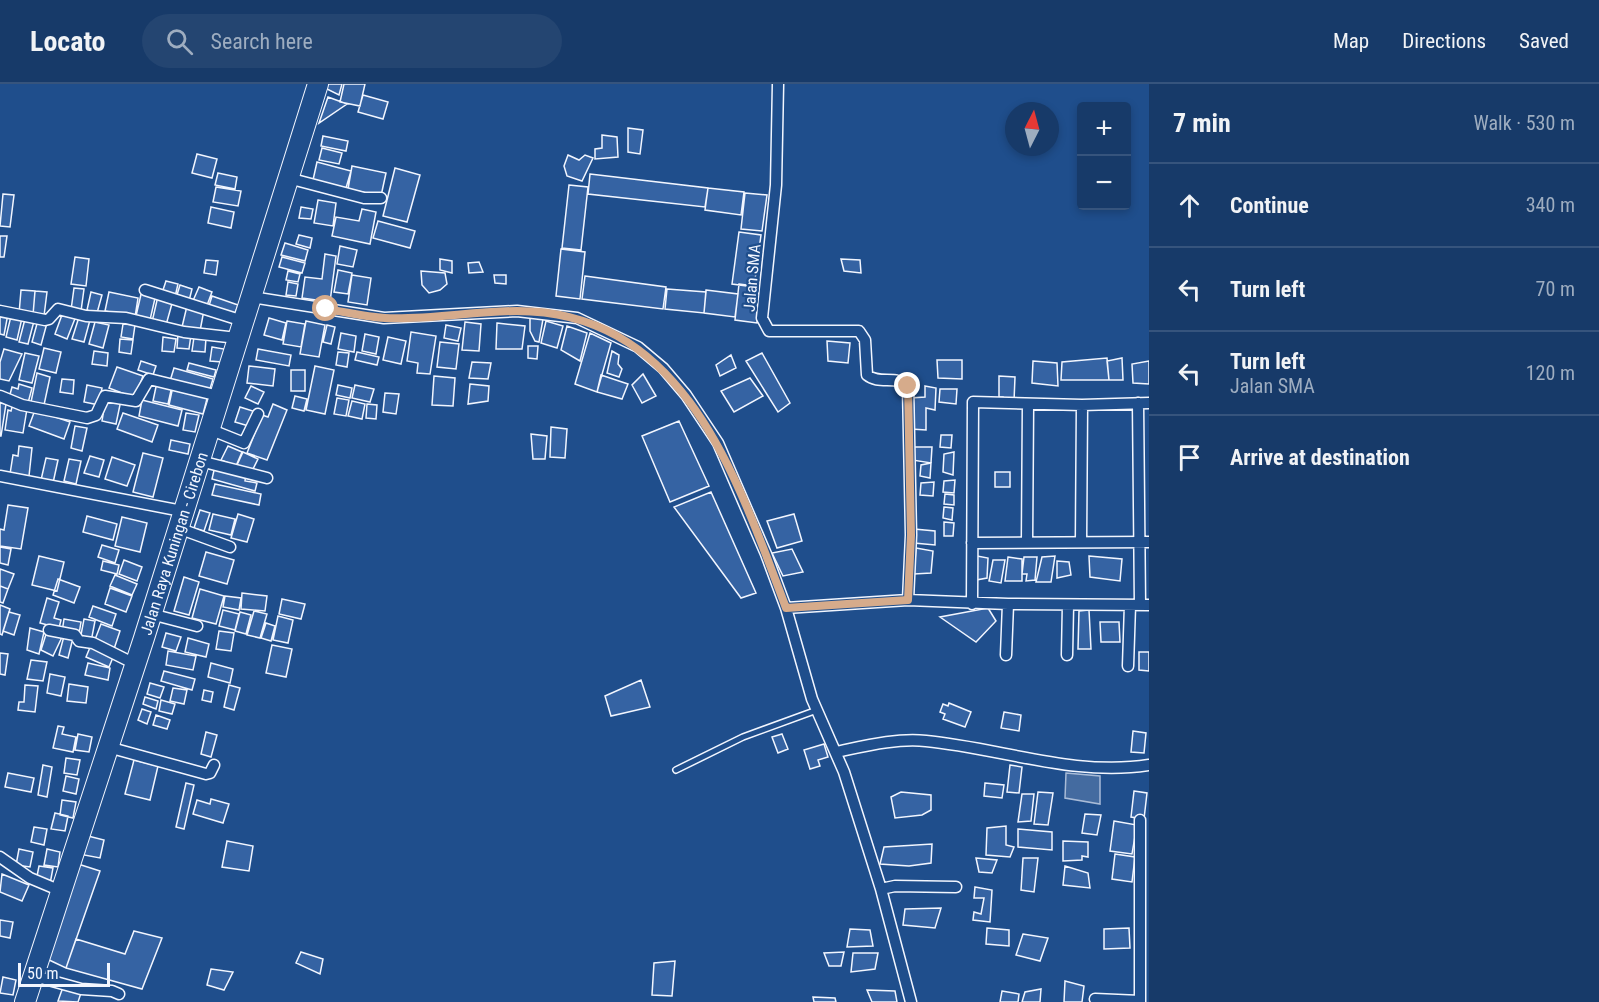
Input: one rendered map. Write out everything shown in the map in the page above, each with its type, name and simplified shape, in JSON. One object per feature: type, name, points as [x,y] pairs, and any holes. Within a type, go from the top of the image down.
[{"type":"highway","name":"Jalan Raya Kuningan - Cirebon","points":[[25,1002],[200,462],[318,84]]},
{"type":"street","name":"Jalan SMA","points":[[778,84],[776,185],[762,318],[769,330],[859,331],[865,340],[867,375],[873,380],[900,381],[908,386],[911,535],[908,600]]},
{"type":"street","points":[[288,178],[364,198],[381,198]]},
{"type":"street","points":[[145,290],[240,330]]},
{"type":"street","points":[[252,297],[384,318],[517,311],[577,318],[638,347],[663,368],[686,395],[718,443],[786,608],[817,710],[836,752],[881,889],[910,1002]]},
{"type":"street","points":[[0,311],[45,320],[49,319],[58,309],[86,316],[126,318],[184,332],[240,330]]},
{"type":"street","points":[[0,397],[87,418],[96,415],[105,396],[136,401],[149,379],[219,396]]},
{"type":"street","points":[[972,604],[973,402],[1028,405],[1143,403],[1144,542],[1140,605],[1128,666]]},
{"type":"street","points":[[1027,542],[1028,405]]},
{"type":"street","points":[[1081,542],[1082,405]]},
{"type":"street","points":[[209,429],[244,443],[258,414]]},
{"type":"street","points":[[200,462],[267,478]]},
{"type":"street","points":[[0,476],[180,519],[230,547]]},
{"type":"street","points":[[972,543],[1144,542]]},
{"type":"street","points":[[786,608],[908,600],[972,604],[1140,605]]},
{"type":"street","points":[[1006,655],[1008,604]]},
{"type":"street","points":[[1067,655],[1068,605]]},
{"type":"street","points":[[151,614],[197,626]]},
{"type":"street","points":[[50,630],[75,634],[79,641],[93,643],[135,664]]},
{"type":"street","points":[[836,752],[881,742],[924,741],[1094,768],[1149,765]]},
{"type":"street","points":[[108,747],[206,774],[211,772],[214,765]]},
{"type":"street","points":[[1095,999],[1140,1002],[1144,970],[1140,820]]},
{"type":"street","points":[[0,857],[30,878],[62,891]]},
{"type":"street","points":[[881,889],[895,886],[956,887]]},
{"type":"street","points":[[34,976],[81,989],[112,991],[118,994]]},
{"type":"lane","points":[[676,770],[743,737],[817,710]]},
{"type":"water","points":[[1066,773],[1100,776],[1100,804],[1065,798]]},
{"type":"building","points":[[325,84],[342,84],[339,95],[325,88]]},
{"type":"building","points":[[344,84],[365,84],[360,106],[340,102]]},
{"type":"building","points":[[363,95],[388,102],[383,119],[358,112]]},
{"type":"building","points":[[328,97],[347,104],[319,123]]},
{"type":"building","points":[[628,128],[643,130],[640,154],[628,152]]},
{"type":"building","points":[[602,135],[617,137],[618,157],[595,159],[595,149],[602,148]]},
{"type":"building","points":[[323,136],[348,141],[346,151],[321,146]]},
{"type":"building","points":[[322,148],[342,153],[339,164],[319,160]]},
{"type":"building","points":[[197,154],[217,159],[212,178],[192,173]]},
{"type":"building","points":[[568,155],[579,160],[585,155],[593,158],[582,181],[567,176],[564,166]]},
{"type":"building","points":[[317,162],[351,171],[346,188],[313,180]]},
{"type":"building","points":[[352,166],[386,173],[381,196],[348,189]]},
{"type":"building","points":[[395,168],[420,175],[407,222],[383,216]]},
{"type":"building","points":[[218,173],[237,177],[235,189],[215,185]]},
{"type":"building","points":[[590,174],[708,188],[705,207],[588,194]]},
{"type":"building","points":[[569,185],[588,187],[581,250],[562,248]]},
{"type":"building","points":[[216,187],[241,191],[238,206],[213,202]]},
{"type":"building","points":[[708,188],[744,192],[741,215],[705,210]]},
{"type":"building","points":[[745,193],[767,195],[762,231],[741,229]]},
{"type":"building","points":[[3,194],[14,195],[10,227],[0,226]]},
{"type":"building","points":[[318,200],[336,203],[333,226],[314,223]]},
{"type":"building","points":[[211,207],[234,212],[231,228],[208,223]]},
{"type":"building","points":[[301,207],[313,209],[311,219],[299,218]]},
{"type":"building","points":[[362,209],[376,212],[370,244],[332,236],[336,217],[359,221]]},
{"type":"building","points":[[378,221],[415,231],[410,248],[373,238]]},
{"type":"building","points":[[739,232],[761,235],[754,287],[732,284]]},
{"type":"building","points":[[299,235],[312,238],[310,248],[296,244]]},
{"type":"building","points":[[0,236],[7,236],[4,257],[0,257]]},
{"type":"building","points":[[285,243],[308,250],[305,261],[281,255]]},
{"type":"building","points":[[340,246],[357,250],[353,267],[337,264]]},
{"type":"building","points":[[561,249],[585,252],[580,299],[556,296]]},
{"type":"building","points":[[325,254],[336,256],[330,302],[302,298],[305,277],[322,279]]},
{"type":"building","points":[[75,257],[89,259],[86,286],[71,284]]},
{"type":"building","points":[[282,257],[305,263],[302,273],[279,267]]},
{"type":"building","points":[[440,259],[452,261],[452,273],[440,270]]},
{"type":"building","points":[[841,259],[860,260],[861,273],[844,271]]},
{"type":"building","points":[[206,260],[218,261],[216,275],[204,273]]},
{"type":"building","points":[[479,262],[483,272],[469,273],[468,263]]},
{"type":"building","points":[[338,270],[352,273],[348,294],[334,292]]},
{"type":"building","points":[[288,271],[300,274],[298,282],[286,280]]},
{"type":"building","points":[[421,271],[445,273],[447,284],[440,290],[429,293],[422,285]]},
{"type":"building","points":[[352,275],[371,278],[367,305],[348,302]]},
{"type":"building","points":[[494,275],[506,275],[506,284],[495,283]]},
{"type":"building","points":[[585,276],[666,287],[663,309],[582,299]]},
{"type":"building","points":[[166,281],[178,284],[175,297],[162,293]]},
{"type":"building","points":[[288,282],[298,284],[296,296],[286,295]]},
{"type":"building","points":[[739,284],[761,287],[757,323],[735,320]]},
{"type":"building","points":[[180,285],[192,289],[189,301],[176,298]]},
{"type":"building","points":[[199,287],[212,292],[206,308],[192,303]]},
{"type":"building","points":[[74,288],[84,289],[81,311],[71,310]]},
{"type":"building","points":[[667,289],[706,292],[704,313],[665,309]]},
{"type":"building","points":[[21,290],[35,291],[33,315],[19,314]]},
{"type":"building","points":[[142,290],[156,294],[150,320],[136,316]]},
{"type":"building","points":[[706,290],[738,294],[735,317],[704,313]]},
{"type":"building","points":[[35,291],[47,292],[44,316],[33,315]]},
{"type":"building","points":[[91,292],[102,295],[97,313],[87,310]]},
{"type":"building","points":[[109,292],[138,298],[135,317],[105,311]]},
{"type":"building","points":[[158,296],[173,300],[166,325],[152,322]]},
{"type":"building","points":[[212,296],[238,305],[233,318],[208,309]]},
{"type":"building","points":[[187,306],[204,310],[200,331],[182,327]]},
{"type":"building","points":[[63,312],[76,316],[67,339],[55,334]]},
{"type":"building","points":[[0,313],[8,314],[4,335],[0,334]]},
{"type":"building","points":[[11,316],[22,318],[17,340],[6,337]]},
{"type":"building","points":[[79,317],[90,320],[84,342],[72,339]]},
{"type":"building","points":[[530,317],[543,319],[539,342],[535,341],[530,331]]},
{"type":"building","points":[[269,318],[286,323],[282,340],[264,335]]},
{"type":"building","points":[[25,319],[34,321],[28,344],[19,342]]},
{"type":"building","points":[[38,320],[47,323],[41,345],[32,342]]},
{"type":"building","points":[[287,321],[305,324],[301,347],[283,344]]},
{"type":"building","points":[[306,321],[325,325],[319,357],[300,354]]},
{"type":"building","points":[[546,321],[563,326],[557,348],[541,343]]},
{"type":"building","points":[[95,322],[109,325],[103,348],[89,344]]},
{"type":"building","points":[[465,322],[481,324],[479,351],[462,350]]},
{"type":"building","points":[[497,323],[525,326],[522,349],[496,349]]},
{"type":"building","points":[[123,324],[135,325],[133,339],[121,337]]},
{"type":"building","points":[[327,325],[335,327],[331,344],[323,342]]},
{"type":"building","points":[[446,325],[461,328],[458,341],[444,338]]},
{"type":"building","points":[[567,326],[587,333],[580,361],[561,350]]},
{"type":"building","points":[[411,332],[436,336],[430,374],[417,373],[418,363],[407,361]]},
{"type":"building","points":[[341,333],[356,336],[354,352],[338,349]]},
{"type":"building","points":[[590,333],[611,343],[597,392],[575,384]]},
{"type":"building","points":[[178,334],[191,335],[189,349],[177,348]]},
{"type":"building","points":[[365,334],[379,337],[376,354],[362,351]]},
{"type":"building","points":[[163,337],[176,339],[174,352],[162,351]]},
{"type":"building","points":[[194,337],[206,338],[205,352],[192,351]]},
{"type":"building","points":[[388,337],[406,341],[401,364],[383,360]]},
{"type":"building","points":[[120,339],[133,340],[131,354],[119,352]]},
{"type":"building","points":[[827,341],[850,343],[848,363],[828,361]]},
{"type":"building","points":[[440,342],[459,344],[456,369],[437,367]]},
{"type":"building","points":[[528,346],[538,346],[537,359],[528,358]]},
{"type":"building","points":[[212,347],[224,349],[222,362],[210,361]]},
{"type":"building","points":[[44,348],[61,352],[56,373],[39,369]]},
{"type":"building","points":[[4,349],[22,354],[9,381],[0,379],[0,362]]},
{"type":"building","points":[[258,349],[291,355],[289,366],[256,360]]},
{"type":"building","points":[[94,351],[108,353],[107,366],[92,364]]},
{"type":"building","points":[[612,351],[619,355],[618,364],[622,369],[619,377],[607,373]]},
{"type":"building","points":[[338,352],[349,353],[347,367],[336,365]]},
{"type":"building","points":[[357,352],[379,357],[377,365],[355,360]]},
{"type":"building","points":[[25,353],[39,356],[32,383],[19,380]]},
{"type":"building","points":[[762,353],[790,403],[778,412],[746,361]]},
{"type":"building","points":[[731,355],[736,368],[720,376],[716,365]]},
{"type":"building","points":[[1107,358],[1109,380],[1061,380],[1062,362]]},
{"type":"building","points":[[1122,358],[1123,380],[1109,380],[1107,361]]},
{"type":"building","points":[[937,360],[962,360],[962,379],[938,378]]},
{"type":"building","points":[[141,361],[156,366],[153,375],[138,370]]},
{"type":"building","points":[[1033,361],[1057,363],[1058,386],[1032,383]]},
{"type":"building","points":[[1149,361],[1149,384],[1133,383],[1132,364]]},
{"type":"building","points":[[472,362],[491,363],[488,379],[469,378]]},
{"type":"building","points":[[189,363],[216,370],[214,377],[187,370]]},
{"type":"building","points":[[249,366],[275,369],[273,386],[247,383]]},
{"type":"building","points":[[315,366],[334,370],[325,414],[306,410]]},
{"type":"building","points":[[117,367],[143,376],[135,398],[109,388]]},
{"type":"building","points":[[174,368],[213,379],[209,392],[170,381]]},
{"type":"building","points":[[291,370],[305,370],[305,391],[291,391]]},
{"type":"building","points":[[37,373],[50,377],[44,405],[31,402]]},
{"type":"building","points":[[643,374],[656,396],[642,403],[632,385]]},
{"type":"building","points":[[601,375],[628,384],[622,399],[597,392]]},
{"type":"building","points":[[434,376],[455,378],[453,406],[432,405]]},
{"type":"building","points":[[999,376],[1015,377],[1014,401],[1003,400],[1003,397],[999,397]]},
{"type":"building","points":[[750,378],[763,396],[734,412],[721,391]]},
{"type":"building","points":[[62,379],[74,380],[73,394],[60,392]]},
{"type":"building","points":[[157,382],[172,386],[168,404],[153,401]]},
{"type":"building","points":[[19,384],[32,388],[28,403],[9,398],[12,387],[18,389]]},
{"type":"building","points":[[470,384],[489,386],[488,401],[468,404]]},
{"type":"building","points":[[87,385],[102,388],[99,405],[84,402]]},
{"type":"building","points":[[338,385],[352,388],[350,398],[336,395]]},
{"type":"building","points":[[355,385],[374,389],[370,402],[352,398]]},
{"type":"building","points":[[173,386],[208,395],[203,414],[169,405]]},
{"type":"building","points":[[251,386],[264,392],[258,404],[245,398]]},
{"type":"building","points":[[925,386],[936,388],[935,410],[926,408],[926,430],[911,429],[910,398],[925,397]]},
{"type":"building","points":[[940,389],[957,389],[956,404],[939,402]]},
{"type":"building","points":[[385,393],[399,394],[396,414],[383,412]]},
{"type":"building","points":[[295,396],[307,399],[304,411],[292,408]]},
{"type":"building","points":[[106,397],[121,400],[116,424],[102,421]]},
{"type":"building","points":[[337,398],[349,400],[346,416],[334,414]]},
{"type":"building","points":[[142,400],[182,410],[178,426],[139,416]]},
{"type":"building","points":[[352,401],[365,404],[362,419],[348,416]]},
{"type":"building","points":[[0,403],[6,404],[1,436],[0,436]]},
{"type":"building","points":[[273,404],[287,410],[267,460],[247,453],[262,415],[268,417]]},
{"type":"building","points":[[367,404],[377,405],[376,419],[366,418]]},
{"type":"building","points":[[12,407],[27,409],[23,433],[5,430],[8,410],[11,411]]},
{"type":"building","points":[[240,407],[256,412],[252,427],[235,422]]},
{"type":"building","points":[[35,410],[70,422],[64,439],[29,426]]},
{"type":"building","points":[[123,413],[158,425],[152,442],[117,429]]},
{"type":"building","points":[[186,413],[199,415],[195,432],[183,430]]},
{"type":"building","points":[[679,421],[709,486],[670,502],[642,436]]},
{"type":"building","points":[[75,426],[87,428],[82,451],[71,448]]},
{"type":"building","points":[[551,427],[567,429],[565,458],[550,457]]},
{"type":"building","points":[[531,434],[547,436],[545,459],[533,459]]},
{"type":"building","points":[[941,435],[952,435],[951,448],[940,447]]},
{"type":"building","points":[[171,440],[190,444],[188,454],[169,450]]},
{"type":"building","points":[[19,446],[32,448],[29,476],[10,474],[13,455],[18,456]]},
{"type":"building","points":[[228,446],[242,452],[236,466],[221,460]]},
{"type":"building","points":[[914,447],[932,447],[931,463],[912,460]]},
{"type":"building","points":[[243,452],[258,459],[251,473],[236,467]]},
{"type":"building","points":[[954,452],[953,475],[943,472],[944,454]]},
{"type":"building","points":[[143,453],[163,458],[153,497],[133,492]]},
{"type":"building","points":[[90,456],[104,460],[99,477],[84,473]]},
{"type":"building","points":[[112,457],[135,465],[127,486],[105,479]]},
{"type":"building","points":[[46,458],[58,460],[53,483],[41,480]]},
{"type":"building","points":[[69,459],[81,461],[76,484],[64,481]]},
{"type":"building","points":[[931,463],[930,478],[920,476],[921,465]]},
{"type":"building","points":[[215,466],[246,473],[245,481],[257,483],[255,491],[212,479]]},
{"type":"building","points":[[995,472],[1010,472],[1010,487],[995,487]]},
{"type":"building","points":[[955,480],[954,493],[943,492],[944,481]]},
{"type":"building","points":[[934,482],[933,496],[920,495],[921,483]]},
{"type":"building","points":[[215,484],[261,494],[259,505],[212,495]]},
{"type":"building","points":[[711,492],[756,593],[741,598],[674,507]]},
{"type":"building","points":[[945,494],[954,495],[954,505],[944,504]]},
{"type":"building","points":[[8,505],[28,508],[21,549],[0,546],[0,529],[4,530]]},
{"type":"building","points":[[944,507],[953,508],[952,520],[943,518]]},
{"type":"building","points":[[200,510],[210,513],[204,531],[194,528]]},
{"type":"building","points":[[213,514],[235,519],[231,535],[209,530]]},
{"type":"building","points":[[238,514],[254,519],[247,542],[231,538]]},
{"type":"building","points":[[794,514],[802,541],[777,548],[767,521]]},
{"type":"building","points":[[87,516],[117,524],[113,540],[83,532]]},
{"type":"building","points":[[122,517],[147,523],[140,552],[115,546]]},
{"type":"building","points":[[944,522],[954,523],[953,536],[944,536]]},
{"type":"building","points":[[914,529],[935,531],[935,545],[914,543]]},
{"type":"building","points":[[102,545],[119,550],[115,563],[98,557]]},
{"type":"building","points":[[0,547],[11,549],[8,565],[0,563]]},
{"type":"building","points":[[916,548],[933,551],[931,573],[914,574]]},
{"type":"building","points":[[792,549],[803,572],[783,576],[772,553]]},
{"type":"building","points":[[206,552],[234,560],[227,584],[199,576]]},
{"type":"building","points":[[39,556],[64,562],[57,591],[32,585]]},
{"type":"building","points":[[977,556],[988,558],[987,578],[976,580]]},
{"type":"building","points":[[1055,556],[1051,582],[1036,582],[1042,557]]},
{"type":"building","points":[[1089,556],[1122,559],[1120,581],[1090,577]]},
{"type":"building","points":[[1008,557],[1022,559],[1022,581],[1005,581]]},
{"type":"building","points":[[1024,557],[1037,557],[1035,580],[1026,581],[1027,574],[1022,574]]},
{"type":"building","points":[[124,560],[142,567],[137,581],[119,574]]},
{"type":"building","points":[[993,560],[1005,560],[1001,583],[989,581]]},
{"type":"building","points":[[103,561],[119,565],[117,574],[101,570]]},
{"type":"building","points":[[1057,561],[1069,562],[1071,575],[1057,578]]},
{"type":"building","points":[[0,569],[14,574],[8,589],[0,586]]},
{"type":"building","points":[[115,575],[137,584],[132,595],[110,586]]},
{"type":"building","points":[[184,577],[199,582],[189,615],[174,611]]},
{"type":"building","points":[[58,579],[80,587],[74,603],[53,595]]},
{"type":"building","points":[[0,586],[8,589],[3,603],[0,602]]},
{"type":"building","points":[[110,588],[132,596],[126,612],[105,604]]},
{"type":"building","points":[[200,589],[224,596],[216,624],[192,618]]},
{"type":"building","points":[[242,593],[267,596],[265,611],[241,609]]},
{"type":"building","points":[[225,596],[241,598],[239,610],[223,607]]},
{"type":"building","points":[[47,598],[59,602],[54,618],[61,620],[59,628],[40,623]]},
{"type":"building","points":[[282,599],[305,604],[301,619],[279,614]]},
{"type":"building","points":[[0,605],[10,609],[2,635],[0,634]]},
{"type":"building","points":[[93,606],[116,614],[112,626],[89,617]]},
{"type":"building","points":[[988,608],[996,621],[976,642],[940,617]]},
{"type":"building","points":[[223,610],[239,614],[235,630],[219,626]]},
{"type":"building","points":[[1089,610],[1091,649],[1078,649],[1079,611]]},
{"type":"building","points":[[254,611],[267,614],[260,638],[247,635]]},
{"type":"building","points":[[9,612],[20,615],[14,635],[3,631]]},
{"type":"building","points":[[240,612],[251,615],[246,634],[235,631]]},
{"type":"building","points":[[278,616],[293,620],[288,643],[273,640]]},
{"type":"building","points":[[64,619],[81,622],[79,634],[62,632]]},
{"type":"building","points":[[84,619],[95,621],[91,642],[80,640]]},
{"type":"building","points":[[1100,622],[1119,622],[1120,642],[1101,642]]},
{"type":"building","points":[[266,623],[275,626],[271,641],[261,638]]},
{"type":"building","points":[[101,624],[120,631],[114,649],[94,642]]},
{"type":"building","points":[[30,628],[44,632],[39,654],[27,650]]},
{"type":"building","points":[[47,631],[63,635],[53,656],[41,650]]},
{"type":"building","points":[[219,631],[234,633],[231,651],[216,649]]},
{"type":"building","points":[[166,633],[181,637],[176,651],[162,647]]},
{"type":"building","points":[[64,636],[73,638],[68,658],[59,655]]},
{"type":"building","points":[[188,638],[209,644],[206,657],[185,652]]},
{"type":"building","points":[[91,645],[114,655],[109,667],[86,657]]},
{"type":"building","points":[[272,645],[292,649],[286,677],[266,673]]},
{"type":"building","points":[[168,651],[196,656],[193,670],[166,665]]},
{"type":"building","points":[[1139,652],[1149,652],[1149,671],[1139,670]]},
{"type":"building","points":[[0,653],[8,654],[5,675],[0,674]]},
{"type":"building","points":[[31,660],[47,662],[43,681],[27,679]]},
{"type":"building","points":[[88,663],[110,668],[108,680],[85,675]]},
{"type":"building","points":[[211,663],[233,669],[230,683],[208,677]]},
{"type":"building","points":[[164,671],[195,679],[192,690],[161,681]]},
{"type":"building","points":[[50,674],[65,677],[61,696],[47,693]]},
{"type":"building","points":[[641,680],[650,707],[611,716],[605,696]]},
{"type":"building","points":[[150,683],[164,687],[160,698],[147,694]]},
{"type":"building","points":[[69,684],[88,687],[86,703],[67,701]]},
{"type":"building","points":[[25,685],[38,686],[35,712],[18,710],[19,702],[24,702]]},
{"type":"building","points":[[229,685],[240,688],[234,710],[224,707]]},
{"type":"building","points":[[173,688],[187,690],[184,704],[170,701]]},
{"type":"building","points":[[204,690],[213,692],[211,702],[202,700]]},
{"type":"building","points":[[145,697],[158,701],[156,709],[143,704]]},
{"type":"building","points":[[161,700],[175,704],[172,714],[159,711]]},
{"type":"building","points":[[949,703],[971,712],[965,727],[943,719],[945,714],[940,712],[943,704],[948,706]]},
{"type":"building","points":[[142,709],[151,712],[147,724],[138,720]]},
{"type":"building","points":[[1004,712],[1021,715],[1019,731],[1001,728]]},
{"type":"building","points":[[156,715],[170,720],[167,729],[153,725]]},
{"type":"building","points":[[58,726],[64,727],[62,734],[76,737],[73,752],[53,748]]},
{"type":"building","points":[[1133,731],[1146,733],[1144,753],[1131,752]]},
{"type":"building","points":[[206,732],[217,735],[211,757],[201,754]]},
{"type":"building","points":[[78,734],[92,737],[89,752],[75,750]]},
{"type":"building","points":[[782,734],[788,749],[778,753],[772,737]]},
{"type":"building","points":[[824,744],[828,757],[818,760],[820,766],[810,769],[804,750]]},
{"type":"building","points":[[66,758],[80,760],[77,775],[64,773]]},
{"type":"building","points":[[134,760],[158,766],[150,800],[125,794]]},
{"type":"building","points":[[43,765],[52,767],[47,797],[38,795]]},
{"type":"building","points":[[1010,765],[1022,767],[1019,793],[1007,792]]},
{"type":"building","points":[[8,773],[34,778],[31,792],[5,787]]},
{"type":"building","points":[[66,776],[79,779],[76,794],[63,791]]},
{"type":"building","points":[[186,783],[194,785],[184,829],[176,827]]},
{"type":"building","points":[[985,783],[1004,785],[1002,798],[984,796]]},
{"type":"building","points":[[1134,791],[1147,793],[1144,819],[1131,817]]},
{"type":"building","points":[[901,792],[931,795],[931,810],[922,815],[895,818],[891,797]]},
{"type":"building","points":[[1038,792],[1053,793],[1048,825],[1034,824]]},
{"type":"building","points":[[1022,794],[1034,794],[1031,821],[1018,822]]},
{"type":"building","points":[[211,799],[229,804],[223,823],[193,814],[197,800],[210,804]]},
{"type":"building","points":[[62,800],[76,802],[73,818],[60,815]]},
{"type":"building","points":[[55,813],[68,816],[65,831],[51,829]]},
{"type":"building","points":[[1085,814],[1101,815],[1097,835],[1082,833]]},
{"type":"building","points":[[1114,821],[1137,825],[1132,854],[1110,851]]},
{"type":"building","points":[[1006,826],[1006,845],[1014,847],[1010,857],[986,855],[987,828]]},
{"type":"building","points":[[34,827],[47,829],[44,845],[31,842]]},
{"type":"building","points":[[1018,829],[1052,832],[1052,850],[1018,847]]},
{"type":"building","points":[[88,836],[104,840],[100,858],[84,855]]},
{"type":"building","points":[[227,841],[253,846],[249,871],[222,867]]},
{"type":"building","points":[[1063,841],[1088,842],[1088,857],[1082,856],[1082,860],[1063,861]]},
{"type":"building","points":[[932,844],[931,863],[909,866],[880,864],[884,847]]},
{"type":"building","points":[[19,849],[33,852],[30,867],[16,865]]},
{"type":"building","points":[[47,849],[60,852],[58,867],[44,865]]},
{"type":"building","points":[[1115,854],[1135,857],[1132,882],[1112,879]]},
{"type":"building","points":[[976,858],[997,860],[992,873],[979,872]]},
{"type":"building","points":[[1023,858],[1038,858],[1034,892],[1021,890]]},
{"type":"building","points":[[75,863],[100,871],[66,968],[45,958]]},
{"type":"building","points":[[39,866],[53,868],[50,884],[36,881]]},
{"type":"building","points":[[1065,866],[1088,873],[1090,888],[1063,885]]},
{"type":"building","points":[[2,874],[29,885],[22,901],[0,892]]},
{"type":"building","points":[[975,887],[992,890],[990,922],[973,920],[974,912],[981,914],[984,898],[974,898]]},
{"type":"building","points":[[941,908],[935,928],[903,925],[905,909]]},
{"type":"building","points":[[0,920],[13,922],[10,938],[0,936]]},
{"type":"building","points":[[987,928],[1009,930],[1009,946],[986,944]]},
{"type":"building","points":[[1129,928],[1130,948],[1104,949],[1104,929]]},
{"type":"building","points":[[850,929],[870,930],[873,946],[847,947]]},
{"type":"building","points":[[134,931],[162,938],[142,989],[66,968],[76,939],[125,954]]},
{"type":"building","points":[[1023,934],[1048,938],[1040,961],[1016,955]]},
{"type":"building","points":[[301,952],[323,959],[320,974],[296,963]]},
{"type":"building","points":[[844,952],[841,966],[829,966],[824,953]]},
{"type":"building","points":[[853,953],[878,953],[875,969],[851,972]]},
{"type":"building","points":[[675,961],[672,996],[652,995],[654,963]]},
{"type":"building","points":[[211,969],[233,972],[224,990],[207,985]]},
{"type":"building","points":[[3,977],[16,980],[13,995],[0,993]]},
{"type":"building","points":[[1065,981],[1084,986],[1082,1002],[1064,1002]]},
{"type":"building","points":[[63,987],[81,993],[78,1002],[58,1001]]},
{"type":"building","points":[[1041,989],[1040,1002],[1022,1002],[1025,992]]},
{"type":"building","points":[[867,990],[895,991],[897,1002],[872,1002]]},
{"type":"building","points":[[1002,991],[1019,994],[1018,1002],[1000,1002]]},
{"type":"building","points":[[813,997],[835,998],[836,1002],[814,1002]]},
{"type":"route","points":[[326,309],[384,318],[517,311],[548,314],[577,318],[638,347],[663,368],[686,395],[718,443],[766,554],[786,608],[908,600],[911,535],[908,386]]}]
